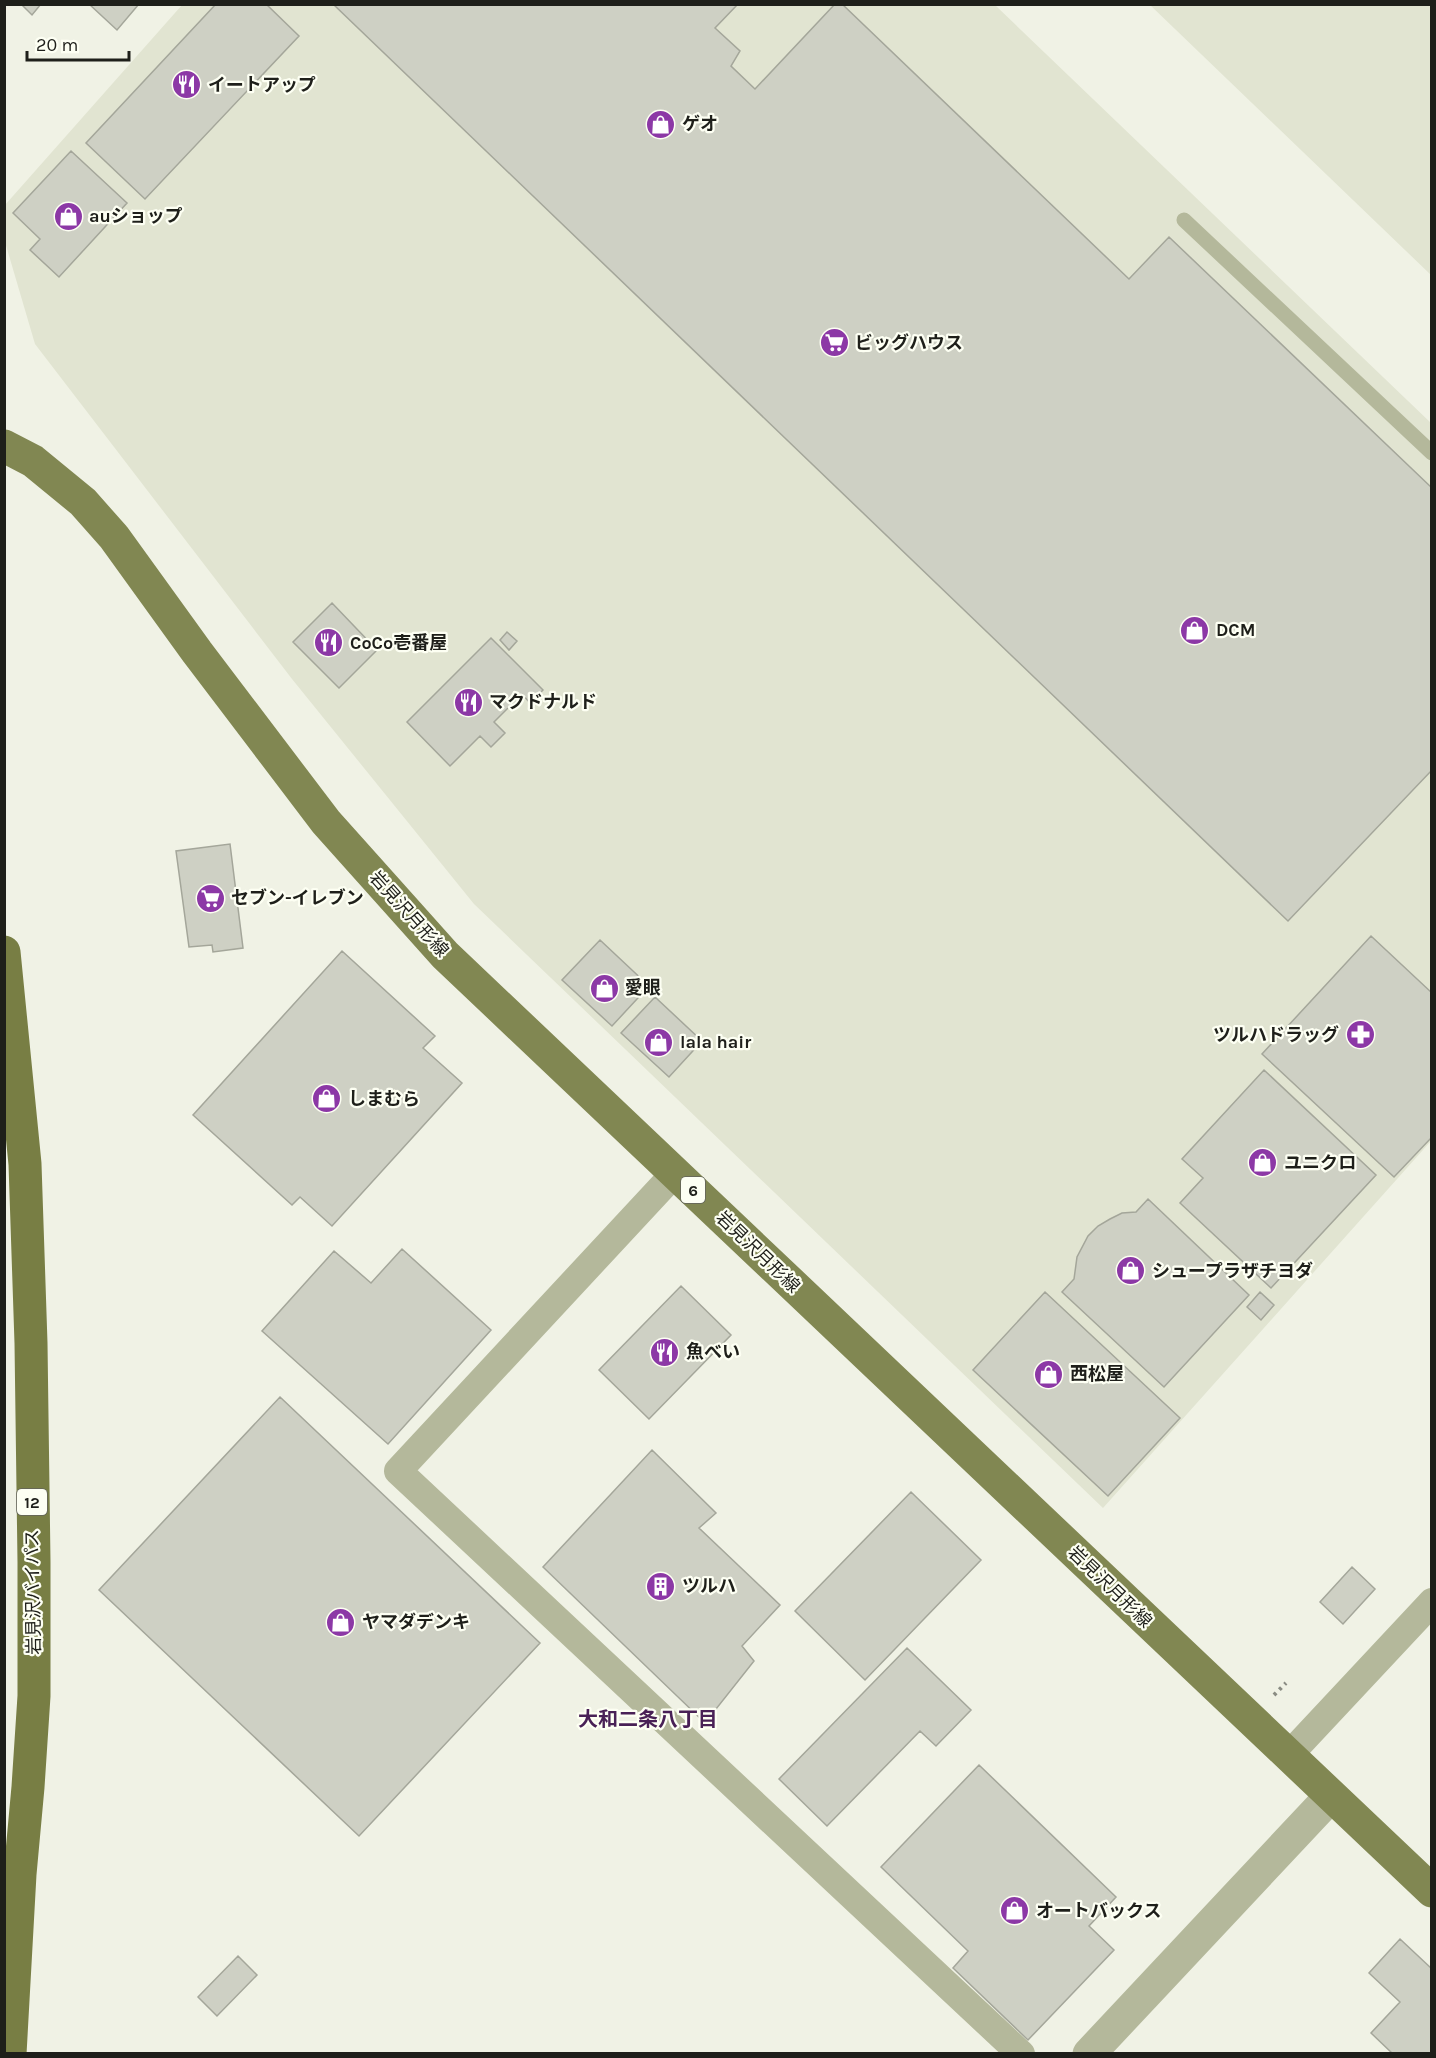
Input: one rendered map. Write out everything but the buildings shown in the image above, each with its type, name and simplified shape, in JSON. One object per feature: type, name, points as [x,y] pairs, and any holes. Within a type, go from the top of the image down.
[{"type":"highway","name":"岩見沢バイパス","points":[[4,952],[25,1164],[31,1343],[34,1562],[34,1696],[9,2054]]},
{"type":"main road","name":"岩見沢月形線","points":[[4,446],[33,461],[83,502],[114,537],[196,652],[326,822],[445,955],[1431,1891]]},
{"type":"street","points":[[675,1173],[398,1471],[1021,2054]]},
{"type":"street","points":[[1288,1756],[1431,1602]]},
{"type":"street","points":[[1089,2054],[1330,1797]]},
{"type":"lane","points":[[1184,220],[1431,453]]},
{"type":"shaded area","points":[[182,5],[995,5],[1431,423],[1431,1141],[1103,1508],[474,904],[292,679],[35,344],[5,242],[5,205]]},
{"type":"shaded area","points":[[1150,5],[1431,5],[1431,275]]},
{"type":"place","name":"イートアップ","points":[[187,85]]},
{"type":"place","name":"ゲオ","points":[[661,124]]},
{"type":"place","name":"auショップ","points":[[68,216]]},
{"type":"place","name":"ビッグハウス","points":[[834,343]]},
{"type":"place","name":"DCM","points":[[1195,630]]},
{"type":"place","name":"CoCo壱番屋","points":[[329,643]]},
{"type":"place","name":"マクドナルド","points":[[468,702]]},
{"type":"place","name":"セブン-イレブン","points":[[210,898]]},
{"type":"place","name":"愛眼","points":[[604,988]]},
{"type":"place","name":"ツルハドラッグ","points":[[1360,1035]]},
{"type":"place","name":"lala hair","points":[[659,1042]]},
{"type":"place","name":"しまむら","points":[[327,1099]]},
{"type":"place","name":"ユニクロ","points":[[1263,1163]]},
{"type":"place","name":"シュープラザチヨダ","points":[[1131,1271]]},
{"type":"place","name":"魚べい","points":[[665,1352]]},
{"type":"place","name":"西松屋","points":[[1049,1374]]},
{"type":"place","name":"ツルハ","points":[[661,1586]]},
{"type":"place","name":"ヤマダデンキ","points":[[341,1622]]},
{"type":"place","name":"オートバックス","points":[[1015,1911]]},
{"type":"district","name":"大和二条八丁目","points":[[648,1719]]}]
